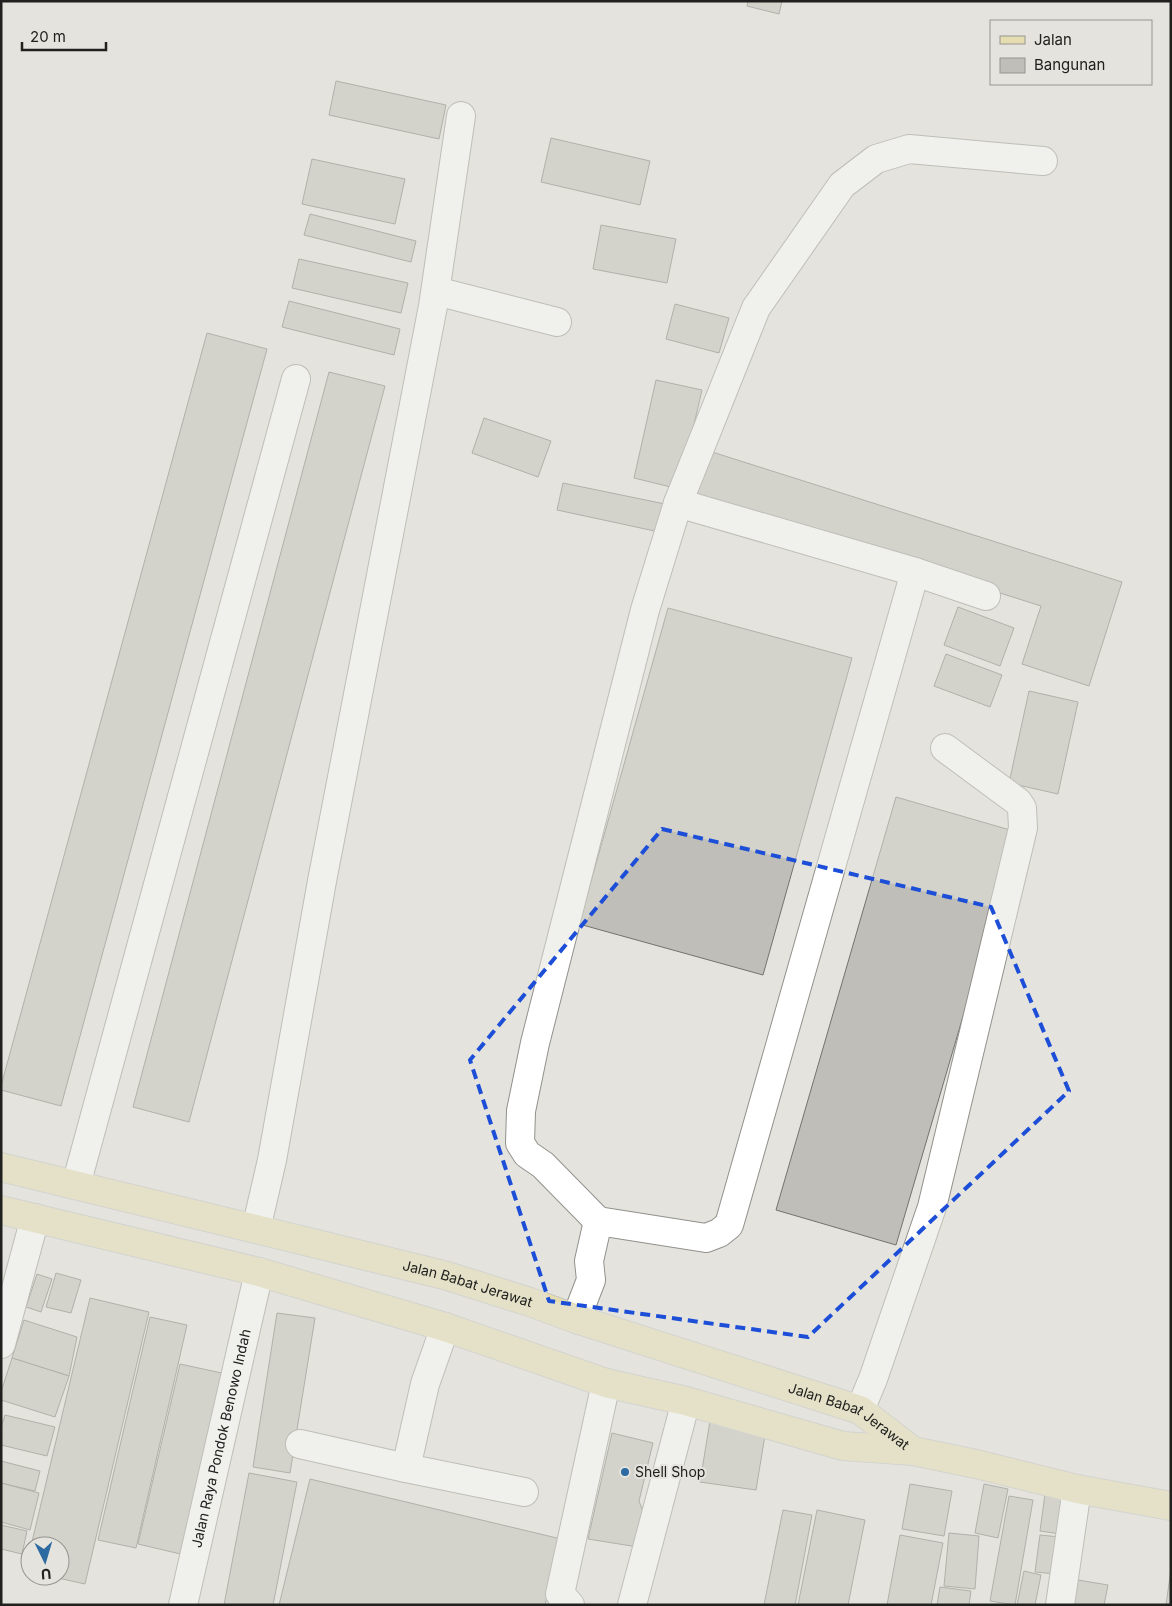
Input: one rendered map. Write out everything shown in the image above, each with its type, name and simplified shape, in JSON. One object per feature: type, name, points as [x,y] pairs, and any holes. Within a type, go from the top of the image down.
[{"type":"main road","name":"Jalan Babat Jerawat","points":[[1,1167],[79,1169],[256,1229],[444,1275],[530,1302],[580,1313],[866,1396],[913,1452]]},
{"type":"main road","name":"Jalan Babat Jerawat","points":[[1,1210],[259,1272],[444,1327],[606,1383],[686,1402],[843,1446],[913,1452],[976,1464],[1077,1489],[1171,1506]]},
{"type":"street","points":[[256,1229],[436,291],[461,116]]},
{"type":"street","points":[[915,572],[729,1225],[720,1233],[706,1238],[598,1221],[543,1165],[527,1154],[520,1143],[521,1111],[537,1033],[643,620],[678,503],[756,308],[842,185],[876,159],[909,149],[1043,161]]},
{"type":"street","points":[[436,291],[557,322]]},
{"type":"street","points":[[79,1169],[296,379]]},
{"type":"street","points":[[678,503],[915,572],[986,596]]},
{"type":"street","points":[[866,1396],[932,1207],[1023,828],[1022,808],[1018,802],[945,748]]},
{"type":"street","points":[[1,1344],[35,1218]]},
{"type":"street","points":[[580,1313],[591,1280],[589,1260],[598,1221]]},
{"type":"street","name":"Jalan Raya Pondok Benowo Indah","points":[[183,1605],[259,1272]]},
{"type":"street","points":[[406,1468],[425,1384],[444,1327]]},
{"type":"street","points":[[570,1605],[560,1594],[606,1383]]},
{"type":"street","points":[[632,1605],[686,1402]]},
{"type":"street","points":[[300,1444],[524,1492]]},
{"type":"street","points":[[1060,1605],[1077,1489]]},
{"type":"highlighted area","points":[[662,829],[991,907],[1069,1091],[808,1337],[549,1301],[470,1060]]},
{"type":"building","points":[[748,1],[782,1],[779,14],[747,6]]},
{"type":"building","points":[[336,81],[446,105],[439,139],[329,115]]},
{"type":"building","points":[[551,138],[650,161],[640,205],[541,182]]},
{"type":"building","points":[[312,159],[405,179],[395,224],[302,204]]},
{"type":"building","points":[[310,214],[416,241],[411,262],[304,235]]},
{"type":"building","points":[[601,225],[676,239],[667,283],[593,269]]},
{"type":"building","points":[[299,259],[408,283],[401,313],[292,288]]},
{"type":"building","points":[[289,301],[400,329],[394,355],[282,327]]},
{"type":"building","points":[[675,304],[729,318],[719,353],[666,339]]},
{"type":"building","points":[[207,333],[267,349],[61,1106],[1,1090],[1,1086]]},
{"type":"building","points":[[329,372],[385,386],[189,1122],[133,1107]]},
{"type":"building","points":[[656,380],[702,390],[679,489],[634,478]]},
{"type":"building","points":[[484,418],[551,441],[538,477],[472,453]]},
{"type":"building","points":[[709,451],[1122,582],[1089,686],[1022,664],[1041,606],[694,496]]},
{"type":"building","points":[[563,483],[670,505],[664,533],[557,510]]},
{"type":"building","points":[[958,607],[1014,628],[1000,666],[944,645]]},
{"type":"building","points":[[668,608],[852,658],[763,975],[579,924]]},
{"type":"building","points":[[946,654],[1002,675],[990,707],[934,686]]},
{"type":"building","points":[[1029,691],[1078,702],[1058,794],[1009,783]]},
{"type":"building","points":[[896,797],[1017,832],[896,1245],[776,1210]]},
{"type":"building","points":[[56,1273],[81,1280],[71,1313],[46,1307]]},
{"type":"building","points":[[37,1274],[52,1279],[41,1312],[26,1307]]},
{"type":"building","points":[[90,1298],[149,1312],[85,1584],[70,1581],[70,1536],[33,1536]]},
{"type":"building","points":[[277,1313],[315,1318],[290,1473],[253,1467]]},
{"type":"building","points":[[150,1317],[187,1325],[136,1548],[98,1540]]},
{"type":"building","points":[[24,1320],[77,1337],[69,1376],[12,1358]]},
{"type":"building","points":[[12,1358],[69,1376],[55,1417],[1,1400],[1,1392]]},
{"type":"building","points":[[180,1364],[231,1375],[189,1556],[138,1544]]},
{"type":"building","points":[[5,1415],[55,1427],[47,1456],[1,1445],[1,1428]]},
{"type":"building","points":[[710,1421],[766,1429],[756,1490],[700,1482]]},
{"type":"building","name":"Shell Shop","points":[[612,1433],[653,1443],[639,1501],[649,1527],[644,1548],[588,1539]]},
{"type":"building","points":[[1,1461],[40,1471],[35,1491],[1,1483]]},
{"type":"building","points":[[249,1473],[297,1482],[273,1605],[224,1605]]},
{"type":"building","points":[[310,1479],[561,1539],[545,1605],[279,1605]]},
{"type":"building","points":[[1,1483],[39,1493],[30,1530],[1,1522]]},
{"type":"building","points":[[910,1484],[952,1491],[944,1536],[902,1529]]},
{"type":"building","points":[[984,1484],[1008,1489],[998,1538],[975,1533]]},
{"type":"building","points":[[1046,1487],[1066,1490],[1060,1534],[1040,1531]]},
{"type":"building","points":[[1009,1496],[1033,1500],[1015,1605],[990,1601]]},
{"type":"building","points":[[783,1510],[812,1515],[795,1605],[764,1605]]},
{"type":"building","points":[[817,1510],[865,1520],[848,1605],[798,1605]]},
{"type":"building","points":[[1,1525],[27,1531],[26,1536],[20,1536],[20,1554],[1,1549]]},
{"type":"building","points":[[949,1533],[979,1536],[975,1589],[944,1586]]},
{"type":"building","points":[[900,1535],[943,1543],[931,1605],[887,1605]]},
{"type":"building","points":[[1040,1535],[1060,1537],[1056,1574],[1035,1572]]},
{"type":"building","points":[[1171,1569],[1171,1605],[1166,1605]]},
{"type":"building","points":[[1024,1571],[1041,1575],[1035,1605],[1017,1605]]},
{"type":"building","points":[[1078,1580],[1108,1585],[1104,1605],[1073,1605]]},
{"type":"building","points":[[940,1587],[971,1591],[969,1605],[937,1605]]},
{"type":"place","name":"Shell Shop","points":[[625,1472]]}]
